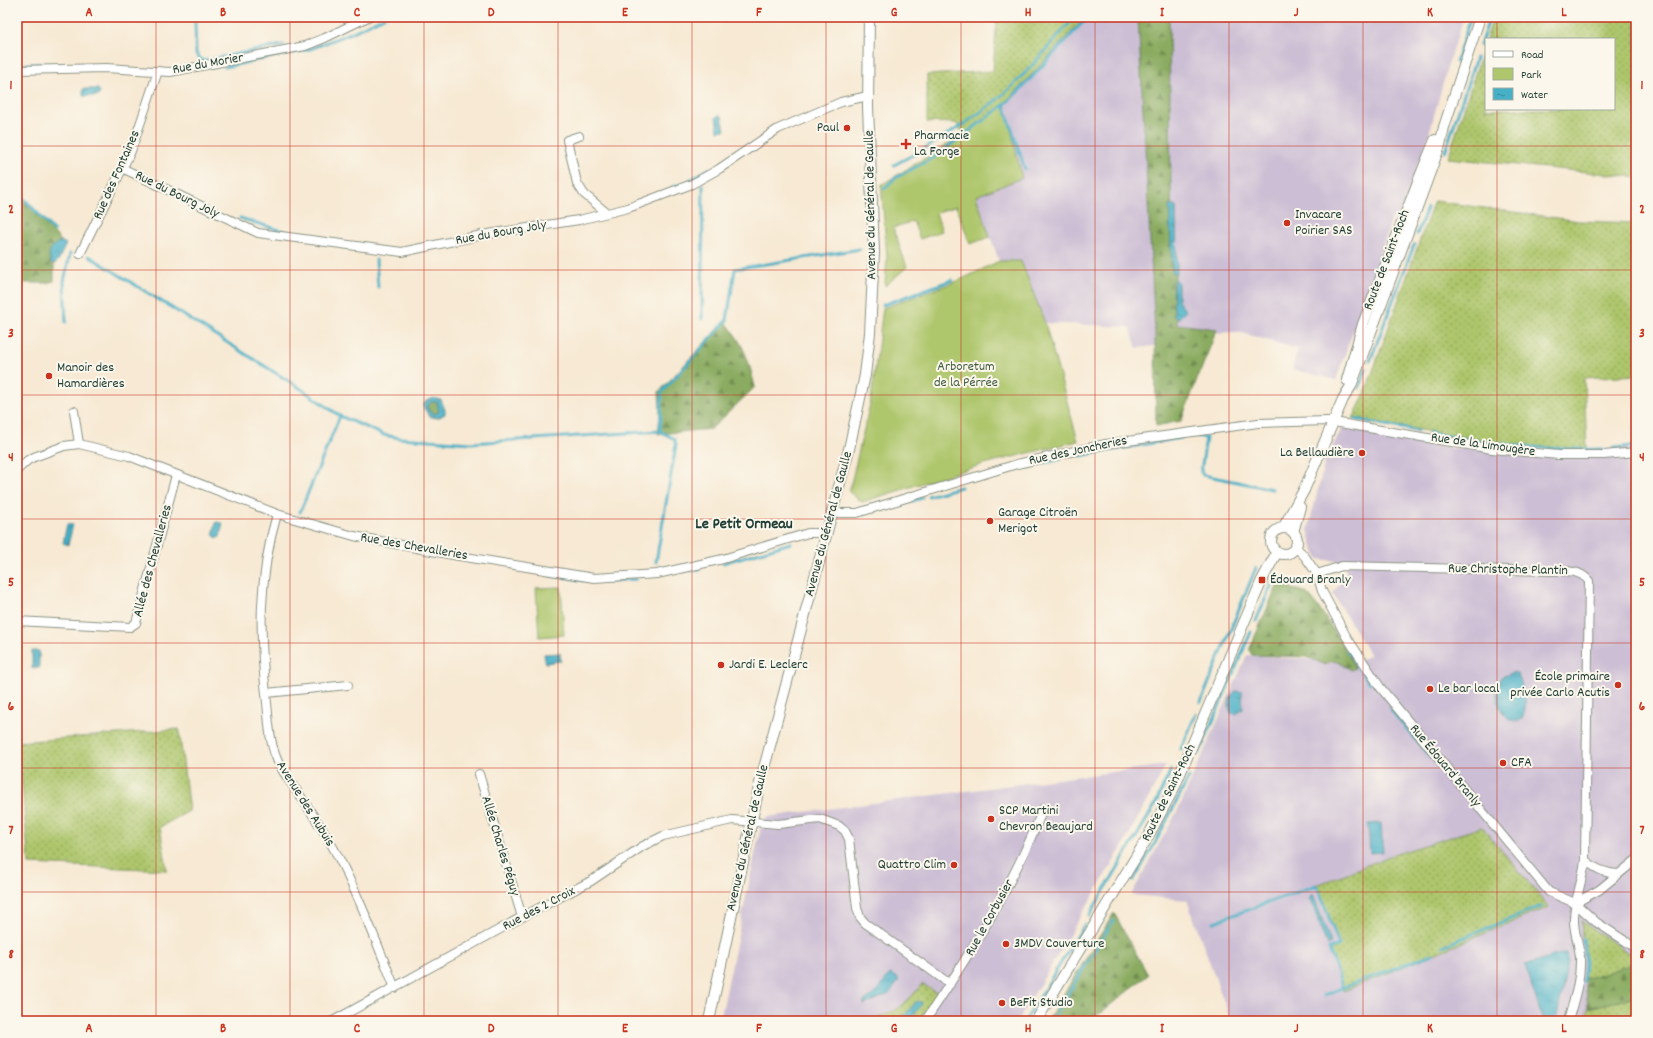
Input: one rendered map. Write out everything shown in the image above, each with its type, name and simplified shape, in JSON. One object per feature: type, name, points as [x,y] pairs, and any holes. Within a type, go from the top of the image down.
[{"type":"street","name":"Rue du Morier","points":[[17,70],[106,68],[170,72],[305,46],[368,17]]},
{"type":"street","name":"Avenue du Général de Gaulle","points":[[709,1021],[751,821],[858,413],[870,333],[874,252],[868,96],[869,17]]},
{"type":"street","name":"Route de Saint-Roch","points":[[1283,528],[1304,490],[1332,422],[1353,380],[1440,145],[1444,127],[1480,17]]},
{"type":"street","name":"Rue des Fontaines","points":[[80,254],[131,151],[158,71]]},
{"type":"street","name":"Rue du Bourg Joly","points":[[122,168],[258,233],[402,252],[482,235],[579,220],[628,208],[692,184],[719,169],[778,129],[841,102],[868,96]]},
{"type":"street","points":[[579,136],[567,140],[577,183],[584,194],[607,213]]},
{"type":"street","points":[[74,411],[78,444]]},
{"type":"street","name":"Rue des Joncheries","points":[[832,513],[857,513],[1017,464],[1106,444],[1258,422],[1332,422]]},
{"type":"street","name":"Rue de la Limougère","points":[[1332,422],[1492,449],[1559,455],[1604,455],[1636,452]]},
{"type":"street","name":"Rue des Chevalleries","points":[[17,470],[28,460],[34,457],[64,446],[78,444],[129,456],[277,514],[354,536],[453,555],[594,578],[657,574],[723,560],[808,533],[826,533]]},
{"type":"street","name":"Allée des Chevalleries","points":[[17,621],[130,626],[136,623],[176,475]]},
{"type":"street","name":"Route de Saint-Roch","points":[[1293,532],[1304,497],[1304,490]]},
{"type":"street","name":"Avenue des Aubuis","points":[[277,514],[270,538],[263,573],[261,598],[261,631],[271,738],[281,770],[304,802],[335,851],[358,898],[395,988]]},
{"type":"street","points":[[1283,528],[1293,532],[1297,539],[1296,548],[1289,553],[1281,554],[1277,552],[1272,545],[1272,536],[1275,532],[1283,528]]},
{"type":"street","name":"Rue Édouard Branly","points":[[1296,548],[1306,558],[1317,574],[1322,592],[1346,636],[1380,687],[1549,892],[1575,903],[1596,922],[1636,948]]},
{"type":"street","name":"Route de Saint-Roch","points":[[1036,1021],[1145,842],[1174,788],[1262,580],[1277,552]]},
{"type":"street","name":"Rue Christophe Plantin","points":[[1317,574],[1342,566],[1572,572],[1583,574],[1589,581],[1585,860],[1584,875],[1575,903],[1574,920],[1580,956],[1580,972],[1568,1021]]},
{"type":"street","points":[[266,693],[348,685]]},
{"type":"street","name":"Allée Charles Péguy","points":[[479,774],[522,917]]},
{"type":"street","name":"Rue le Corbusier","points":[[926,1021],[988,924],[1016,870],[1043,809]]},
{"type":"street","name":"Rue des 2 Croix","points":[[333,1021],[522,917],[591,882],[642,846],[663,836],[732,820],[778,824],[820,819],[839,826],[849,839],[857,908],[860,917],[865,923],[950,984]]},
{"type":"street","points":[[1585,860],[1605,873],[1618,874]]},
{"type":"street","points":[[1575,903],[1599,890],[1636,860]]},
{"type":"shaded area","points":[[1085,17],[1464,17],[1449,61],[1424,152],[1417,166],[1399,216],[1392,219],[1336,380],[1292,369],[1298,349],[1239,332],[1168,334],[1169,344],[1137,348],[1130,327],[1045,323],[1021,261],[999,261],[976,196],[1022,178],[1005,103]]},
{"type":"shaded area","points":[[1348,428],[1451,448],[1587,452],[1636,447],[1636,1021],[1231,1021],[1187,900],[1131,895],[1179,808],[1247,655],[1355,663],[1370,655],[1333,594],[1346,573],[1346,562],[1318,559],[1308,530],[1325,461],[1341,430]]},
{"type":"shaded area","points":[[1166,765],[1124,844],[1018,1021],[720,1021],[762,821],[767,817]]},
{"type":"green space","points":[[997,17],[1085,17],[1005,103],[964,134],[956,123],[927,122],[927,75],[993,71]]},
{"type":"green space","points":[[1138,17],[1169,17],[1171,190],[1177,324],[1217,329],[1181,421],[1156,426],[1155,332]]},
{"type":"green space","points":[[1494,17],[1636,17],[1636,177],[1448,158],[1485,43],[1485,110],[1615,110],[1615,38],[1486,38]]},
{"type":"green space","points":[[1005,103],[1022,178],[976,196],[990,237],[970,244],[956,206],[936,213],[942,231],[920,239],[913,221],[893,228],[907,267],[885,286],[887,256],[881,185],[964,134]]},
{"type":"green space","points":[[17,190],[61,241],[52,247],[49,255],[51,263],[54,264],[54,281],[46,283],[17,283]]},
{"type":"green space","points":[[1434,201],[1579,221],[1636,223],[1636,375],[1584,378],[1587,452],[1518,446],[1353,419],[1365,393]]},
{"type":"green space","name":"Arboretum de la Pérrée","points":[[999,261],[1021,261],[1045,323],[1078,441],[984,464],[862,502],[849,492],[871,400],[883,308],[960,280]]},
{"type":"green space","points":[[725,321],[741,345],[750,367],[755,387],[711,429],[658,434],[660,414],[659,392]]},
{"type":"green space","points":[[431,402],[435,402],[439,408],[435,414],[431,414],[427,410],[427,406]]},
{"type":"green space","points":[[1287,582],[1292,589],[1305,592],[1311,598],[1332,628],[1355,668],[1351,670],[1338,662],[1331,661],[1326,665],[1307,657],[1252,655],[1249,650],[1278,584]]},
{"type":"green space","points":[[561,587],[564,635],[539,637],[536,588]]},
{"type":"green space","points":[[179,729],[189,811],[160,827],[167,870],[29,864],[18,742]]},
{"type":"green space","points":[[1482,827],[1549,907],[1344,991],[1329,949],[1339,945],[1317,885],[1390,856]]},
{"type":"green space","points":[[1114,913],[1148,975],[1090,1021],[1047,1021]]},
{"type":"green space","points":[[1581,921],[1636,958],[1636,963],[1585,979]]},
{"type":"green space","points":[[1636,963],[1636,997],[1588,1008],[1585,979]]},
{"type":"green space","points":[[922,984],[939,994],[919,1021],[871,1021],[900,1007]]},
{"type":"green space","points":[[1636,997],[1636,1021],[1584,1021],[1588,1008]]},
{"type":"water","points":[[83,89],[98,89],[100,93],[98,96],[83,96]]},
{"type":"water","points":[[719,115],[722,116],[725,130],[718,131],[716,117]]},
{"type":"water","points":[[1171,205],[1176,207],[1177,273],[1173,273],[1172,270],[1169,207]]},
{"type":"water","points":[[61,241],[66,244],[58,261],[54,264],[51,263],[49,255],[50,250],[54,245]]},
{"type":"water","points":[[1173,280],[1178,281],[1178,301],[1186,311],[1179,318],[1174,316]]},
{"type":"water","points":[[433,398],[441,400],[445,414],[438,418],[430,417],[423,407],[425,402]],"holes":[[[431,402],[437,402],[439,412],[435,414],[430,412],[427,407]]]},
{"type":"water","points":[[216,522],[223,523],[220,537],[217,538],[213,535]]},
{"type":"water","points":[[67,524],[73,525],[68,545],[63,543]]},
{"type":"water","points":[[32,651],[39,651],[39,668],[32,668]]},
{"type":"water","points":[[560,653],[561,661],[545,663],[544,654]]},
{"type":"water","points":[[1514,672],[1520,679],[1525,699],[1524,712],[1522,718],[1518,722],[1511,720],[1506,716],[1501,710],[1497,697],[1498,683],[1501,677]]},
{"type":"water","points":[[1236,691],[1242,692],[1243,709],[1239,713],[1234,714],[1231,713],[1229,704],[1232,695]]},
{"type":"water","points":[[1381,823],[1383,852],[1370,853],[1368,824]]},
{"type":"water","points":[[1313,894],[1331,943],[1327,946],[1310,897]]},
{"type":"water","points":[[1566,953],[1568,962],[1556,1021],[1543,1021],[1525,965]]},
{"type":"water","points":[[890,974],[898,978],[898,982],[889,994],[864,1005],[864,1001],[876,993]]},
{"type":"water","points":[[917,1001],[921,1002],[922,1004],[909,1021],[896,1021],[903,1017]]},
{"type":"waterway","points":[[225,67],[310,49],[351,33],[384,17]]},
{"type":"waterway","points":[[894,165],[953,131],[994,102],[1025,74],[1075,17]]},
{"type":"waterway","points":[[884,189],[895,178],[933,158],[1004,105],[1020,90],[1088,17]]},
{"type":"waterway","points":[[1456,62],[1471,17]]},
{"type":"waterway","points":[[1480,45],[1490,17]]},
{"type":"waterway","points":[[195,22],[196,54],[203,61],[283,45]]},
{"type":"waterway","points":[[1445,152],[1476,58]]},
{"type":"waterway","points":[[17,65],[40,64]]},
{"type":"waterway","points":[[1004,105],[1025,169]]},
{"type":"waterway","points":[[690,180],[709,169]]},
{"type":"waterway","points":[[673,187],[681,184]]},
{"type":"waterway","points":[[702,319],[703,185]]},
{"type":"waterway","points":[[17,191],[54,231]]},
{"type":"waterway","points":[[1417,234],[1427,208]]},
{"type":"waterway","points":[[240,218],[289,233]]},
{"type":"waterway","points":[[1370,361],[1414,245]]},
{"type":"waterway","points":[[89,256],[303,390],[340,416],[384,435],[400,438],[471,443],[660,431],[662,392],[727,320],[735,269],[860,249]]},
{"type":"waterway","points":[[66,322],[64,282],[70,254]]},
{"type":"waterway","points":[[376,260],[378,287]]},
{"type":"waterway","points":[[883,305],[952,280]]},
{"type":"waterway","points":[[1359,388],[1366,369]]},
{"type":"waterway","points":[[300,512],[340,416]]},
{"type":"waterway","points":[[1355,419],[1417,431]]},
{"type":"waterway","points":[[656,562],[676,445],[674,439],[660,431]]},
{"type":"waterway","points":[[1429,433],[1515,446],[1559,449],[1602,449]]},
{"type":"waterway","points":[[1194,435],[1206,438],[1201,472],[1203,475],[1272,489]]},
{"type":"waterway","points":[[1080,456],[1181,438]]},
{"type":"waterway","points":[[1613,448],[1636,446]]},
{"type":"waterway","points":[[1027,467],[1061,459]]},
{"type":"waterway","points":[[993,476],[1010,471]]},
{"type":"waterway","points":[[928,496],[961,487]]},
{"type":"waterway","points":[[902,504],[922,498]]},
{"type":"waterway","points":[[723,563],[791,543]]},
{"type":"waterway","points":[[1201,702],[1256,568]]},
{"type":"waterway","points":[[691,571],[700,569]]},
{"type":"waterway","points":[[549,575],[585,580]]},
{"type":"waterway","points":[[606,581],[636,579]]},
{"type":"waterway","points":[[1256,621],[1273,581]]},
{"type":"waterway","points":[[1199,754],[1251,632]]},
{"type":"waterway","points":[[1347,650],[1360,670]]},
{"type":"waterway","points":[[1362,673],[1370,683]]},
{"type":"waterway","points":[[1391,710],[1430,757]]},
{"type":"waterway","points":[[1181,749],[1196,714]]},
{"type":"waterway","points":[[1089,916],[1154,807],[1171,770]]},
{"type":"waterway","points":[[1133,881],[1154,845],[1189,777]]},
{"type":"waterway","points":[[1214,922],[1317,885],[1339,945],[1329,949],[1343,988]]},
{"type":"waterway","points":[[1443,946],[1542,906]]},
{"type":"waterway","points":[[1051,1021],[1113,921]]},
{"type":"waterway","points":[[1025,1021],[1085,924]]},
{"type":"waterway","points":[[1583,939],[1585,964],[1583,982]]},
{"type":"waterway","points":[[1324,995],[1432,954]]},
{"type":"waterway","points":[[1573,1021],[1577,1008]]},
{"type":"place","name":"Paul","points":[[847,128]]},
{"type":"place","name":"Pharmacie La Forge","points":[[906,144]]},
{"type":"place","name":"Invacare Poirier SAS","points":[[1287,223]]},
{"type":"place","name":"Manoir des Hamardières","points":[[49,376]]},
{"type":"place","name":"La Bellaudière","points":[[1362,453]]},
{"type":"place","name":"Garage Citroën Merigot","points":[[990,521]]},
{"type":"place","name":"Édouard Branly","points":[[1262,580]]},
{"type":"place","name":"Jardi E. Leclerc","points":[[721,665]]},
{"type":"place","name":"École primaire privée Carlo Acutis","points":[[1618,685]]},
{"type":"place","name":"Le bar local","points":[[1430,689]]},
{"type":"place","name":"CFA","points":[[1503,763]]},
{"type":"place","name":"SCP Martini Chevron Beaujard","points":[[991,819]]},
{"type":"place","name":"Quattro Clim","points":[[954,865]]},
{"type":"place","name":"3MDV Couverture","points":[[1006,944]]},
{"type":"place","name":"BeFit Studio","points":[[1002,1003]]},
{"type":"district","name":"Le Petit Ormeau","points":[[744,524]]}]
